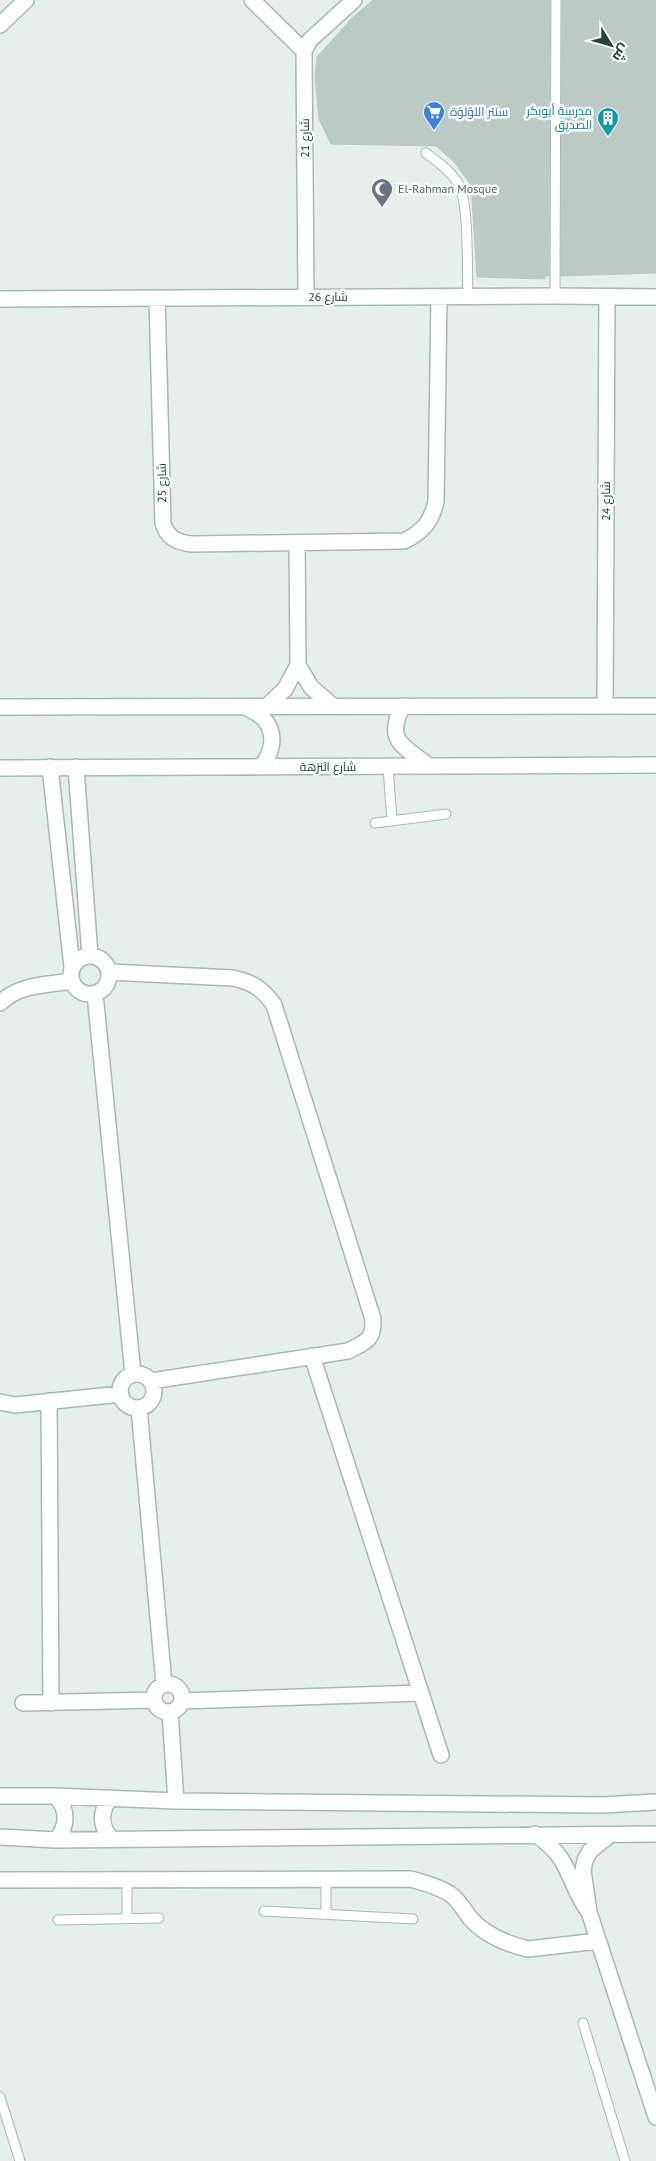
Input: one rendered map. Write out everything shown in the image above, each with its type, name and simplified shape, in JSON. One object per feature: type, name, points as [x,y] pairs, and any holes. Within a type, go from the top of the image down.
[{"type":"street","points":[[0,25],[26,0]]},
{"type":"street","points":[[252,0],[304,51],[310,40],[354,0]]},
{"type":"street","name":"شارع 21","points":[[304,51],[306,297]]},
{"type":"street","name":"شارع 26","points":[[0,299],[439,296],[656,297]]},
{"type":"street","name":"شارع 25","points":[[158,298],[162,523],[164,528],[173,539],[183,543],[297,543],[404,540],[419,533],[430,521],[434,511],[436,493],[439,296]]},
{"type":"street","name":"شارع 24","points":[[605,706],[607,297]]},
{"type":"street","points":[[266,706],[285,689],[298,665],[297,543]]},
{"type":"street","points":[[298,665],[312,687],[333,706]]},
{"type":"street","points":[[403,706],[394,725],[398,741],[429,766]]},
{"type":"street","points":[[0,707],[656,706]]},
{"type":"street","points":[[245,707],[263,718],[272,737],[272,748],[262,767]]},
{"type":"street","name":"شارع النزهة","points":[[0,768],[656,764]]},
{"type":"street","points":[[0,1003],[8,995],[24,987],[72,974],[83,957],[90,956],[103,960],[109,972],[106,986],[95,994],[81,993],[72,974],[50,767]]},
{"type":"street","points":[[76,767],[90,956]]},
{"type":"street","points":[[109,972],[233,978],[248,981],[260,988],[274,1005],[373,1319],[373,1328],[366,1342],[348,1350],[151,1381]]},
{"type":"street","points":[[95,994],[133,1374]]},
{"type":"street","points":[[312,1356],[441,1755]]},
{"type":"street","points":[[133,1374],[143,1375],[151,1381],[154,1386],[153,1398],[139,1408],[127,1404],[120,1394],[123,1382],[133,1374]]},
{"type":"street","points":[[0,1402],[15,1405],[120,1394]]},
{"type":"street","points":[[49,1401],[51,1703]]},
{"type":"street","points":[[139,1408],[164,1684]]},
{"type":"street","points":[[169,1683],[178,1687],[182,1696],[182,1701],[178,1708],[170,1712],[158,1708],[154,1700],[156,1690],[164,1684],[169,1683]]},
{"type":"street","points":[[182,1701],[421,1693]]},
{"type":"street","points":[[23,1703],[154,1700]]},
{"type":"street","points":[[170,1712],[176,1801]]},
{"type":"street","points":[[0,1796],[56,1796],[176,1801],[602,1805],[656,1802]]},
{"type":"street","points":[[56,1796],[64,1807],[66,1821],[61,1834],[56,1840]]},
{"type":"street","points":[[110,1798],[102,1811],[102,1819],[106,1834],[112,1839]]},
{"type":"street","points":[[535,1834],[560,1857],[578,1896],[589,1912]]},
{"type":"street","points":[[0,1837],[56,1840],[656,1834]]},
{"type":"street","points":[[610,1835],[590,1851],[585,1860],[583,1870],[589,1912],[656,2117]]},
{"type":"street","points":[[0,1880],[326,1880],[401,1878],[433,1886],[452,1896],[471,1919],[506,1943],[528,1949],[598,1941]]},
{"type":"lane","points":[[555,296],[556,0]]},
{"type":"lane","points":[[426,153],[451,174],[460,186],[464,201],[468,296]]},
{"type":"lane","points":[[388,767],[392,821]]},
{"type":"lane","points":[[375,823],[446,814]]},
{"type":"lane","points":[[127,1879],[127,1918]]},
{"type":"lane","points":[[326,1880],[326,1914]]},
{"type":"lane","points":[[264,1911],[414,1919]]},
{"type":"lane","points":[[58,1920],[160,1918]]},
{"type":"lane","points":[[583,2023],[625,2161]]},
{"type":"lane","points":[[0,2098],[2,2110],[20,2161]]},
{"type":"building","name":"سنتر اللؤلؤة","points":[[373,0],[550,0],[549,276],[545,276],[545,279],[477,277],[471,185],[454,162],[436,146],[331,144],[319,119],[315,76],[317,57],[353,17]]},
{"type":"building","name":"مدرسة أبوبكر الصديق","points":[[562,0],[656,0],[656,273],[561,276]]},
{"type":"place","name":"سنتر اللؤلؤة","points":[[434,131]]},
{"type":"place","name":"مدرسة أبوبكر الصديق","points":[[608,137]]},
{"type":"place","name":"El-Rahman Mosque","points":[[382,208]]}]
